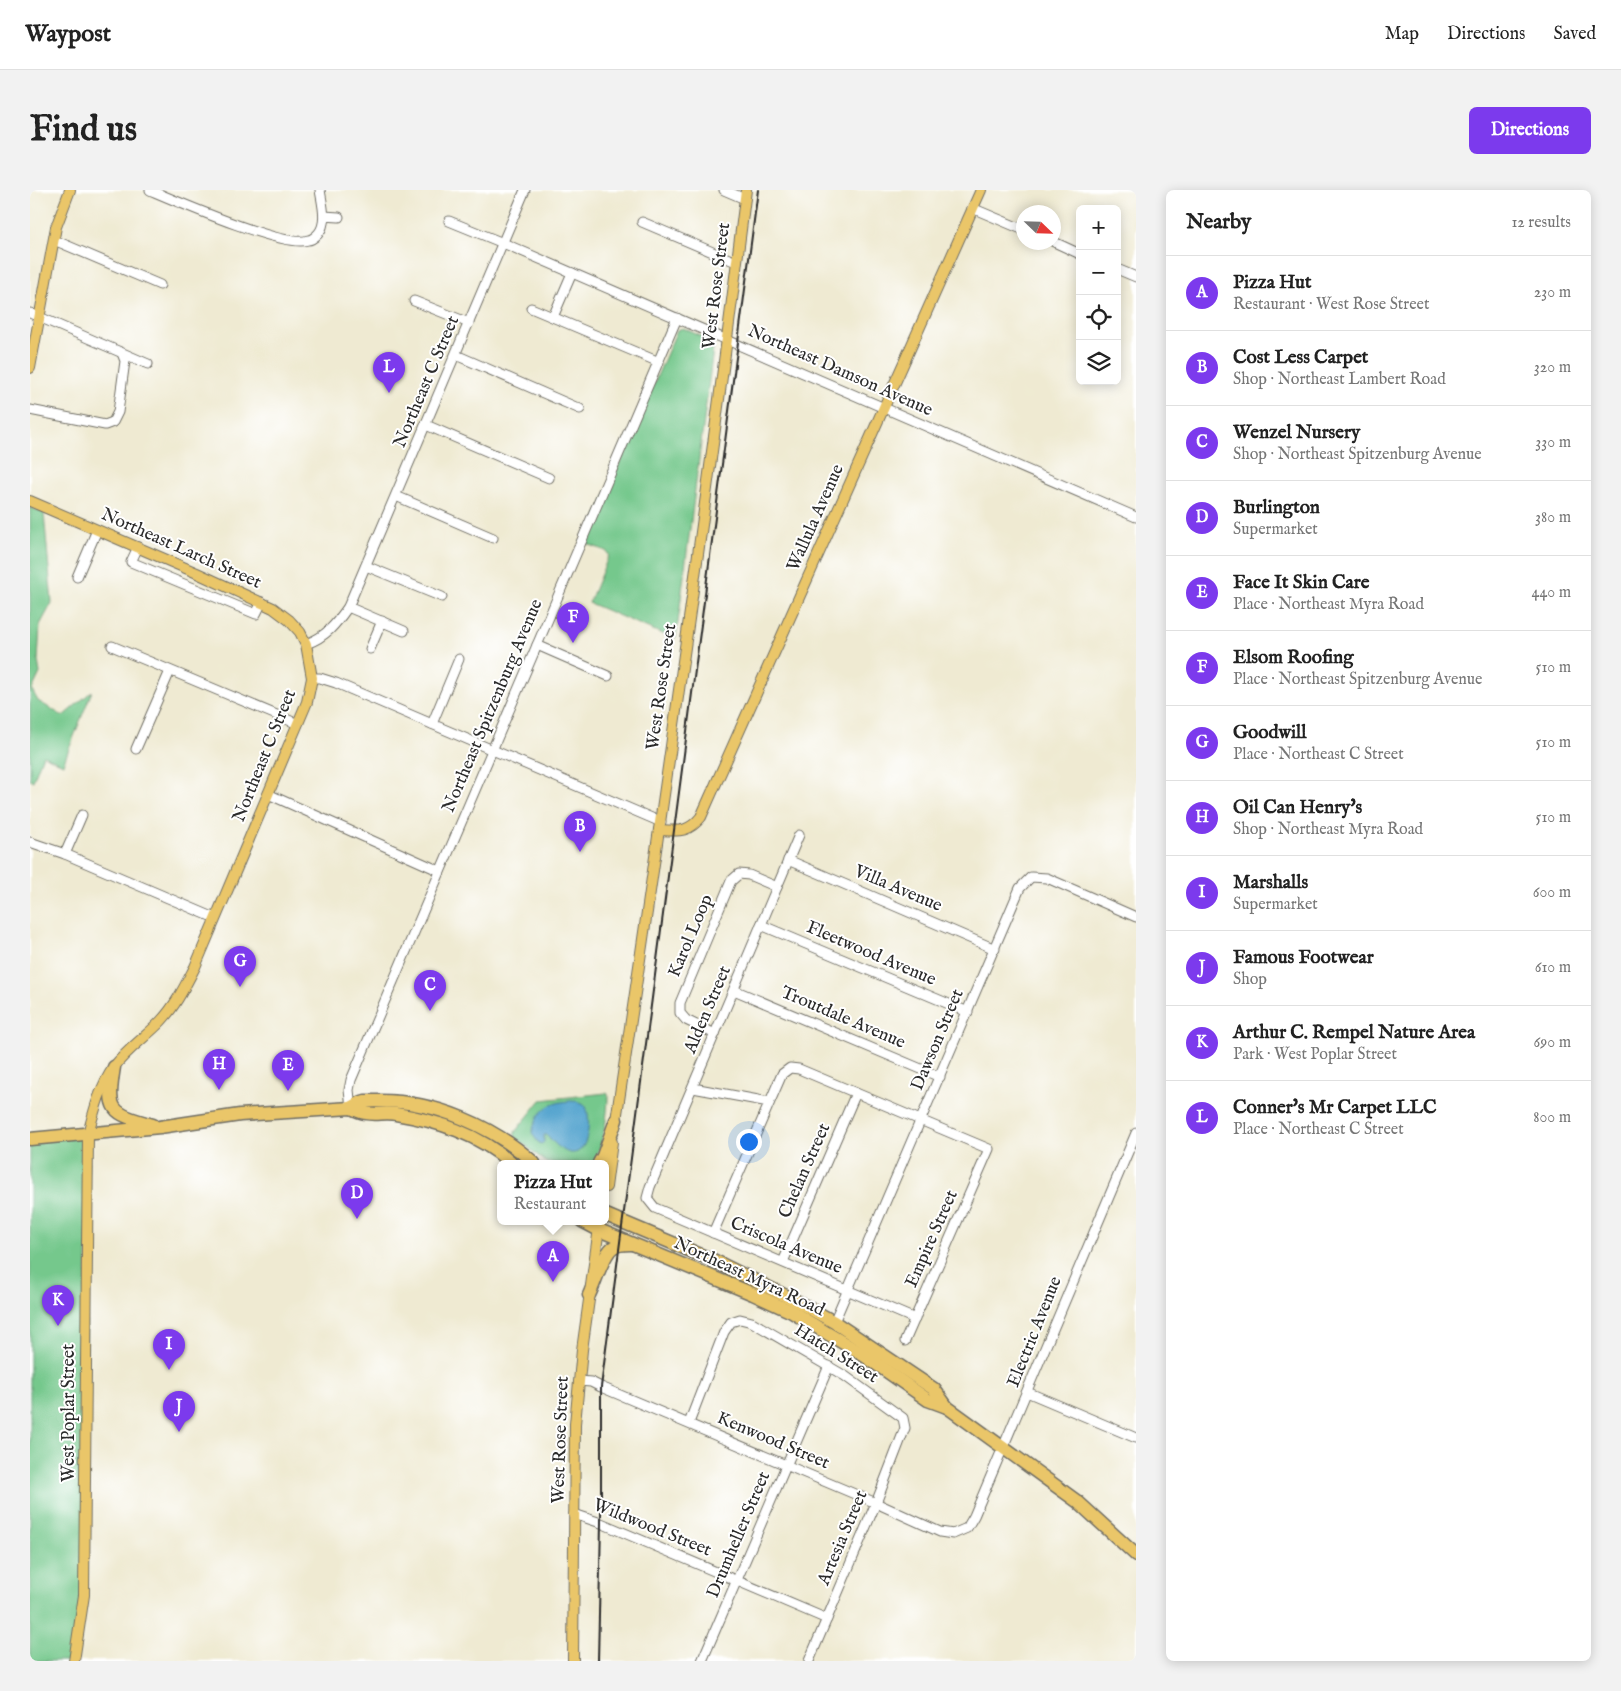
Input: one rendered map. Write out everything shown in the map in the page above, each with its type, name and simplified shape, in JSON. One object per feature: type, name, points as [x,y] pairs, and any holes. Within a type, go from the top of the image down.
[{"type":"highway","points":[[114,1067],[110,1092],[111,1101],[117,1112],[127,1118],[160,1127]]},
{"type":"highway","points":[[351,1108],[364,1101],[397,1101],[428,1107],[457,1116],[484,1128],[507,1142],[530,1160]]},
{"type":"highway","points":[[30,1139],[160,1127],[240,1115],[351,1108],[364,1113],[394,1114],[424,1119],[451,1127],[477,1138],[507,1160]]},
{"type":"highway","points":[[601,1160],[616,1120]]},
{"type":"highway","name":"Northeast Myra Road","points":[[609,1216],[715,1261],[834,1322],[934,1390],[948,1407],[1078,1502],[1136,1555]]},
{"type":"highway","name":"Northeast Myra Road","points":[[600,1225],[633,1244],[792,1312],[865,1356],[928,1400],[948,1407]]},
{"type":"highway","points":[[590,1295],[605,1259],[612,1248],[633,1244]]},
{"type":"main road","points":[[30,368],[35,315],[56,227],[70,190]]},
{"type":"main road","name":"Wallula Avenue","points":[[660,826],[686,830],[694,826],[701,817],[980,190]]},
{"type":"main road","name":"West Rose Street","points":[[609,1167],[660,826],[727,340],[745,195]]},
{"type":"main road","name":"Northeast Larch Street","points":[[30,501],[262,602],[288,620],[300,632],[306,644]]},
{"type":"main road","name":"Northeast C Street","points":[[88,1134],[98,1098],[114,1067],[136,1043],[161,1021],[180,996],[195,967],[308,702],[312,678],[306,644]]},
{"type":"main road","name":"West Poplar Street","points":[[74,1661],[84,1595],[88,1134]]},
{"type":"main road","name":"West Rose Street","points":[[573,1661],[575,1424],[600,1225]]},
{"type":"street","points":[[150,190],[273,237],[295,241],[308,241],[319,233],[324,216],[320,190]]},
{"type":"street","name":"Northeast C Street","points":[[306,644],[318,640],[334,626],[348,607],[525,190]]},
{"type":"street","points":[[724,190],[745,195]]},
{"type":"street","points":[[972,208],[1016,227]]},
{"type":"street","points":[[324,216],[339,217]]},
{"type":"street","name":"Northeast Damson Avenue","points":[[448,221],[503,243],[1136,517]]},
{"type":"street","points":[[642,222],[736,262]]},
{"type":"street","points":[[54,240],[160,285]]},
{"type":"street","points":[[1061,245],[1076,252]]},
{"type":"street","points":[[1121,271],[1136,277]]},
{"type":"street","points":[[553,317],[572,273]]},
{"type":"street","points":[[414,301],[469,323]]},
{"type":"street","points":[[531,308],[659,362]]},
{"type":"street","points":[[35,315],[148,364]]},
{"type":"street","name":"Northeast Spitzenburg Avenue","points":[[351,1108],[349,1090],[351,1080],[677,318]]},
{"type":"street","points":[[30,410],[104,426],[113,422],[118,412],[125,361],[122,353]]},
{"type":"street","points":[[456,355],[580,409]]},
{"type":"street","points":[[426,425],[549,478]]},
{"type":"street","points":[[396,496],[493,538]]},
{"type":"street","points":[[77,577],[97,530]]},
{"type":"street","points":[[138,548],[132,562],[256,614],[262,602]]},
{"type":"street","points":[[366,566],[442,598]]},
{"type":"street","points":[[348,607],[404,631]]},
{"type":"street","points":[[370,648],[382,621]]},
{"type":"street","points":[[537,645],[608,676]]},
{"type":"street","points":[[112,646],[298,724]]},
{"type":"street","points":[[432,724],[459,659]]},
{"type":"street","points":[[136,749],[170,671]]},
{"type":"street","points":[[312,678],[320,678],[336,683],[492,749],[660,826]]},
{"type":"street","points":[[268,794],[440,871]]},
{"type":"street","points":[[65,854],[82,815]]},
{"type":"street","name":"Alden Street","points":[[648,1198],[650,1187],[799,835]]},
{"type":"street","points":[[30,842],[65,854],[215,918]]},
{"type":"street","name":"Villa Avenue","points":[[788,860],[995,949]]},
{"type":"street","name":"Karol Loop","points":[[715,1034],[686,1020],[680,1013],[680,1003],[731,881],[739,874],[748,874],[777,887]]},
{"type":"street","name":"Dawson Street","points":[[834,1322],[1020,888],[1031,877],[1047,878],[1136,917]]},
{"type":"street","name":"Fleetwood Avenue","points":[[761,925],[968,1012]]},
{"type":"street","name":"Troutdale Avenue","points":[[734,990],[940,1077]]},
{"type":"street","points":[[713,1232],[782,1074],[790,1068],[798,1068],[921,1120]]},
{"type":"street","points":[[693,1088],[770,1102]]},
{"type":"street","name":"Chelan Street","points":[[782,1262],[856,1093]]},
{"type":"street","name":"Empire Street","points":[[905,1341],[989,1149],[921,1120]]},
{"type":"street","name":"Electric Avenue","points":[[953,1534],[967,1528],[974,1516],[1004,1449],[1028,1392],[1033,1375],[1136,1132]]},
{"type":"street","name":"Criscola Avenue","points":[[648,1198],[655,1208],[914,1319]]},
{"type":"street","name":"Hatch Street","points":[[689,1423],[724,1332],[731,1322],[740,1319],[752,1322],[829,1366],[903,1418],[905,1428]]},
{"type":"street","name":"Drumheller Street","points":[[702,1661],[829,1366]]},
{"type":"street","name":"Kenwood Street","points":[[579,1381],[591,1382],[940,1532],[953,1534]]},
{"type":"street","points":[[1028,1392],[1136,1438]]},
{"type":"street","name":"Artesia Street","points":[[809,1661],[876,1503],[905,1428]]},
{"type":"street","name":"Wildwood Street","points":[[574,1514],[601,1523],[827,1619]]},
{"type":"green space","points":[[683,328],[714,342],[676,638],[667,636],[589,603],[609,555],[606,551],[585,543],[677,330]]},
{"type":"green space","points":[[30,507],[44,513],[52,603],[40,625],[38,661],[40,673],[32,690],[38,701],[63,716],[92,691],[63,764],[43,755],[33,781],[30,780]]},
{"type":"green space","points":[[608,1094],[606,1121],[595,1160],[543,1160],[515,1137],[515,1132],[541,1100]]},
{"type":"green space","points":[[88,1134],[84,1595],[74,1661],[30,1661],[30,1139]]},
{"type":"water","points":[[569,1101],[584,1104],[587,1109],[588,1119],[588,1131],[585,1142],[580,1150],[572,1153],[561,1149],[547,1135],[544,1135],[544,1142],[541,1144],[532,1133],[537,1119],[544,1110],[549,1106]]},
{"type":"railway","points":[[598,1661],[601,1387],[758,190]]},
{"type":"place","name":"Conner's Mr Carpet LLC","points":[[389,393]]},
{"type":"place","name":"Elsom Roofing","points":[[573,643]]},
{"type":"place","name":"Cost Less Carpet","points":[[580,852]]},
{"type":"place","name":"Goodwill","points":[[240,987]]},
{"type":"place","name":"Wenzel Nursery","points":[[430,1011]]},
{"type":"place","name":"Oil Can Henry's","points":[[219,1090]]},
{"type":"place","name":"Face It Skin Care","points":[[288,1091]]},
{"type":"place","name":"Burlington","points":[[357,1219]]},
{"type":"place","name":"Pizza Hut","points":[[553,1282]]},
{"type":"place","name":"Arthur C. Rempel Nature Area","points":[[58,1326]]},
{"type":"place","name":"Marshalls","points":[[169,1370]]},
{"type":"place","name":"Famous Footwear","points":[[179,1432]]}]
